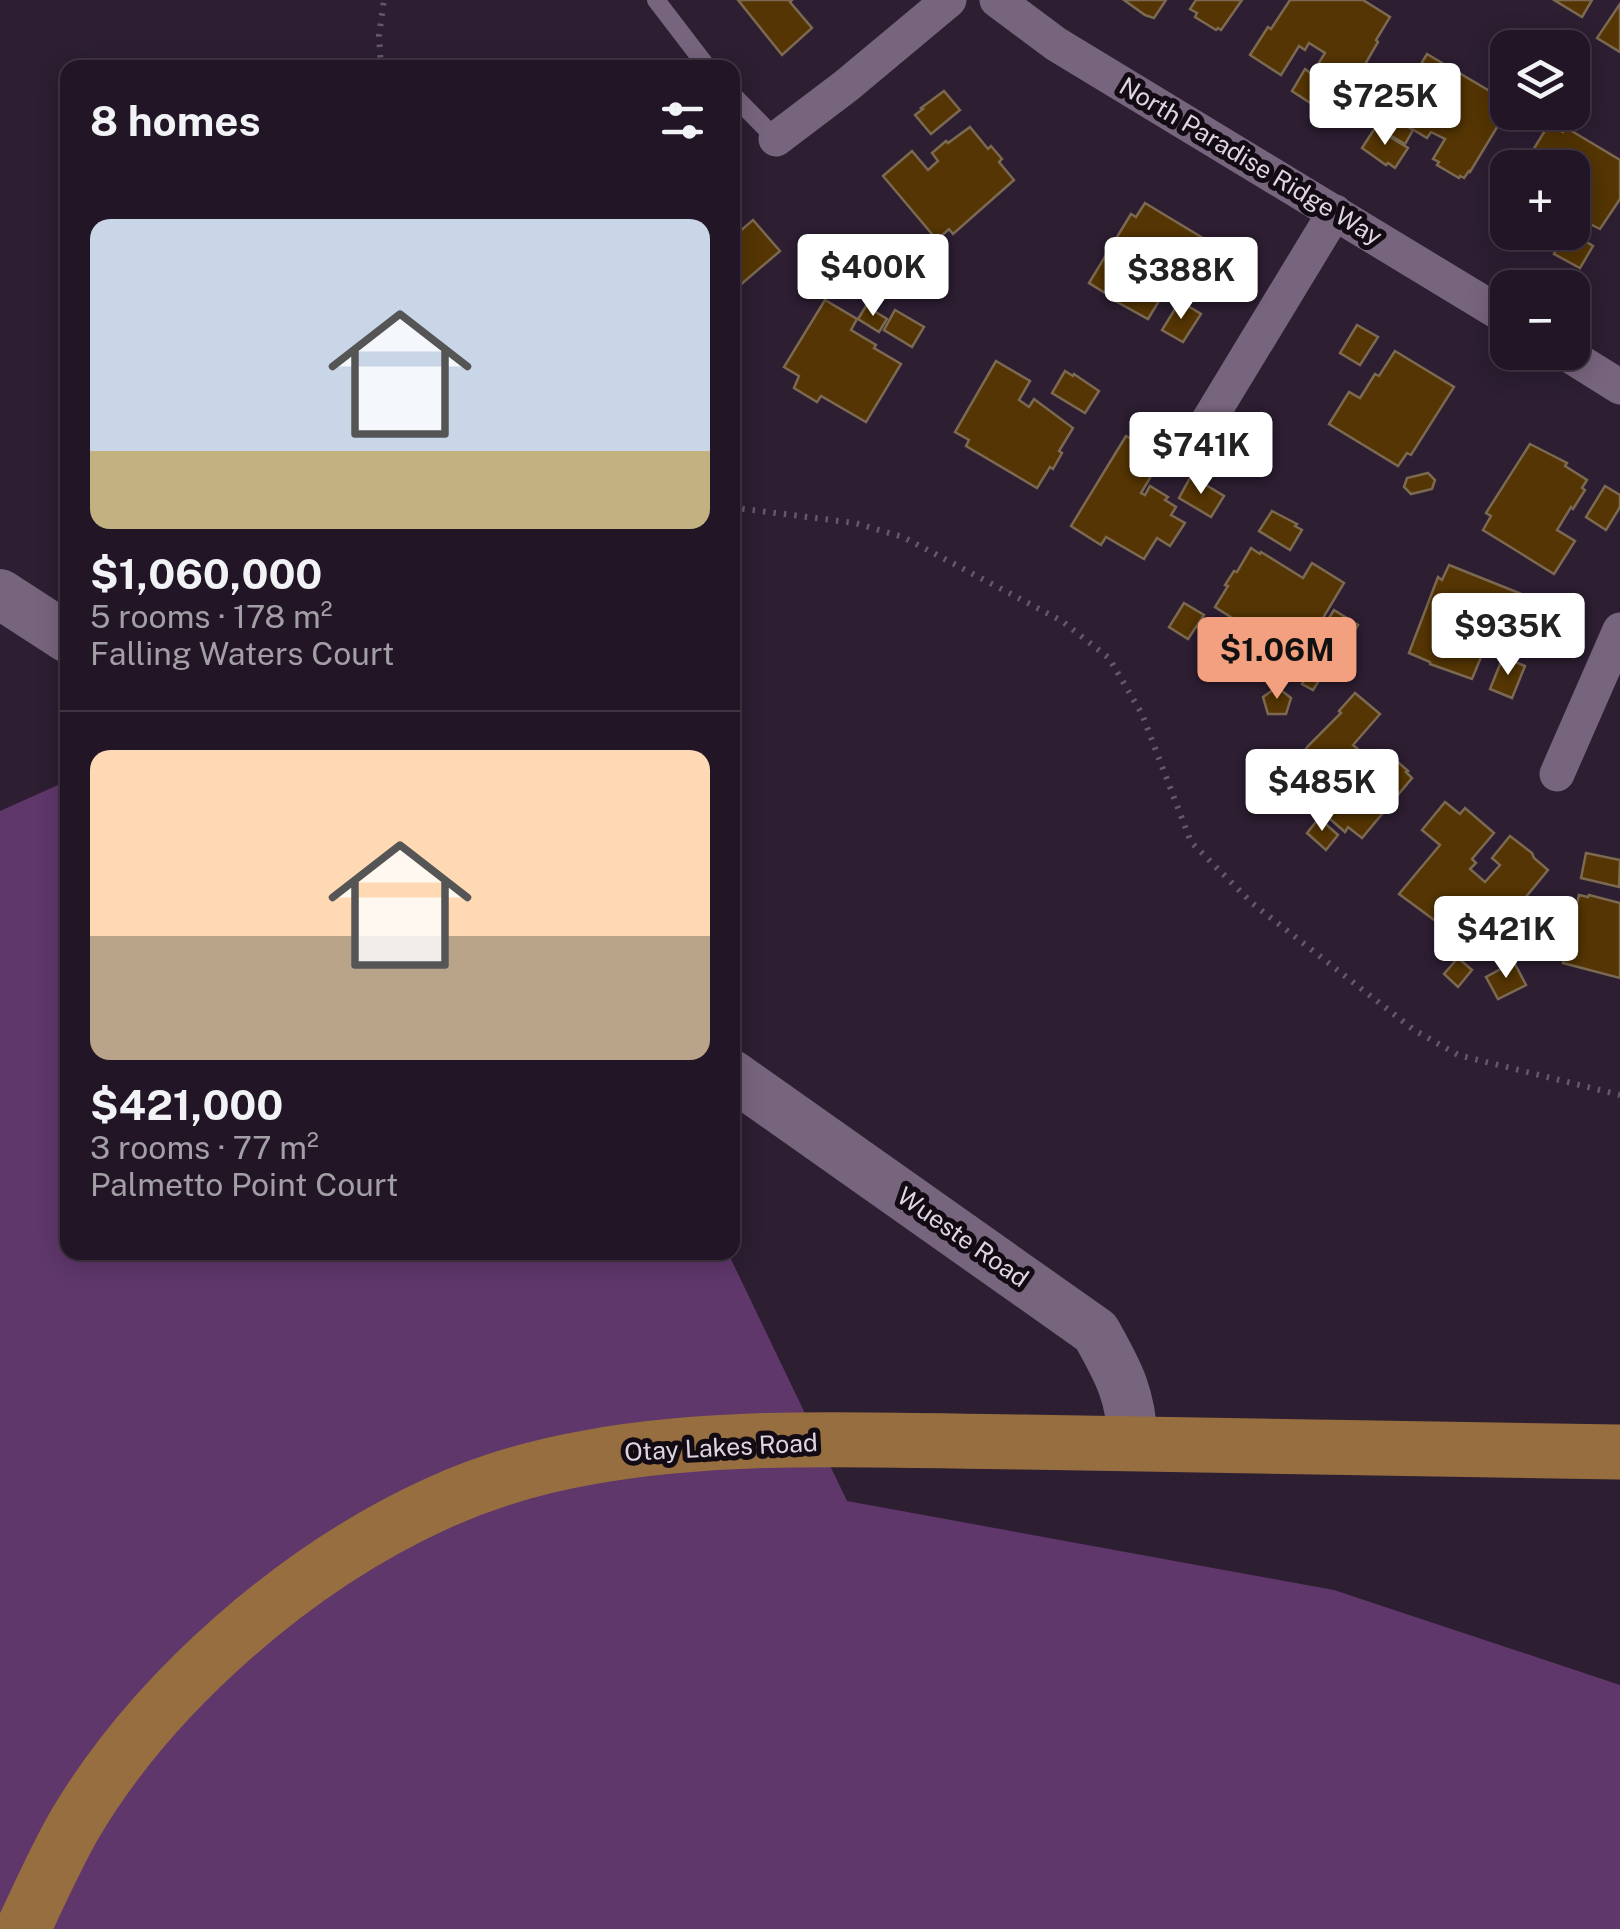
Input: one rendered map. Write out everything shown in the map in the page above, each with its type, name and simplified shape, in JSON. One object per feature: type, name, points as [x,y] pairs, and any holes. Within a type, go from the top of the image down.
[{"type":"main road","name":"Otay Lakes Road","points":[[24,1929],[76,1822],[132,1743],[162,1706],[232,1640],[354,1549],[437,1504],[534,1470],[646,1449],[806,1440],[1620,1452]]},
{"type":"street","points":[[776,139],[949,0]]},
{"type":"street","name":"North Paradise Ridge Way","points":[[997,0],[1056,44],[1490,307]]},
{"type":"street","points":[[1206,423],[1335,212]]},
{"type":"street","points":[[1590,368],[1620,387]]},
{"type":"street","points":[[0,594],[60,633]]},
{"type":"street","points":[[1558,774],[1620,630]]},
{"type":"street","name":"Wueste Road","points":[[740,1080],[1096,1332],[1123,1382],[1132,1414],[1133,1444]]},
{"type":"lane","points":[[656,0],[702,60]]},
{"type":"lane","points":[[740,102],[776,139]]},
{"type":"path","points":[[381,60],[384,0]]},
{"type":"path","points":[[740,509],[855,523],[904,538],[1062,621],[1110,658],[1142,714],[1191,842],[1252,903],[1414,1030],[1458,1055],[1620,1095]]},
{"type":"shaded area","points":[[60,784],[60,1260],[731,1260],[847,1501],[1334,1590],[1620,1685],[1620,1929],[0,1929],[0,811]]},
{"type":"building","points":[[738,0],[792,0],[812,28],[782,55]]},
{"type":"building","points":[[1124,0],[1166,0],[1154,18]]},
{"type":"building","points":[[1196,0],[1242,0],[1221,30],[1216,30],[1195,17],[1197,13],[1190,9]]},
{"type":"building","points":[[1290,0],[1363,0],[1390,17],[1338,111],[1322,101],[1318,108],[1292,91],[1305,69],[1312,74],[1325,53],[1309,43],[1305,50],[1299,46],[1281,75],[1250,55]]},
{"type":"building","points":[[1554,0],[1592,0],[1582,17]]},
{"type":"building","points":[[1620,4],[1620,52],[1597,38]]},
{"type":"building","points":[[1427,54],[1490,91],[1490,130],[1495,130],[1464,178],[1437,165],[1439,162],[1433,159],[1445,139],[1431,132],[1427,138],[1391,113],[1397,104],[1390,100],[1396,90],[1402,94],[1412,73]]},
{"type":"building","points":[[944,91],[960,110],[931,134],[915,115]]},
{"type":"building","points":[[1393,119],[1413,130],[1405,144],[1385,132]]},
{"type":"building","points":[[970,127],[1002,159],[999,162],[1014,180],[953,234],[949,229],[937,240],[883,176],[912,151],[928,170],[938,161],[932,153]]},
{"type":"building","points":[[1375,128],[1408,148],[1395,168],[1362,148]]},
{"type":"building","points":[[1545,130],[1570,130],[1620,160],[1620,199],[1600,229],[1590,224],[1590,150],[1533,150]]},
{"type":"building","points":[[1145,203],[1211,243],[1197,271],[1191,275],[1179,268],[1148,319],[1089,283],[1131,214],[1136,217]]},
{"type":"building","points":[[753,220],[780,251],[740,285],[740,231]]},
{"type":"building","points":[[1590,244],[1593,246],[1580,268],[1552,250],[1590,250]]},
{"type":"building","points":[[825,300],[857,319],[851,330],[901,364],[866,422],[821,396],[817,402],[794,388],[799,376],[784,367]]},
{"type":"building","points":[[1180,301],[1201,314],[1183,342],[1162,330]]},
{"type":"building","points":[[866,306],[887,319],[879,332],[858,319]]},
{"type":"building","points":[[895,310],[924,327],[912,347],[884,330]]},
{"type":"building","points":[[1357,325],[1378,337],[1360,365],[1340,353]]},
{"type":"building","points":[[1395,351],[1454,387],[1411,455],[1407,453],[1398,466],[1329,424],[1349,392],[1360,398]]},
{"type":"building","points":[[996,361],[1030,381],[1019,400],[1029,407],[1034,399],[1073,428],[1053,469],[1050,467],[1037,488],[966,446],[969,440],[955,432]]},
{"type":"building","points":[[1065,371],[1099,391],[1085,413],[1052,393]]},
{"type":"building","points":[[1126,436],[1163,456],[1141,493],[1145,495],[1150,486],[1168,497],[1165,500],[1176,507],[1171,515],[1185,523],[1170,546],[1157,538],[1144,559],[1106,537],[1101,545],[1071,526]]},
{"type":"building","points":[[1530,444],[1567,463],[1565,466],[1587,480],[1582,488],[1585,490],[1557,530],[1575,541],[1554,574],[1483,530],[1491,516],[1486,513]]},
{"type":"building","points":[[1428,473],[1435,480],[1432,489],[1411,494],[1404,487],[1407,478]]},
{"type":"building","points":[[1191,476],[1224,496],[1211,517],[1179,498]]},
{"type":"building","points":[[1605,486],[1620,495],[1620,507],[1606,530],[1586,517]]},
{"type":"building","points":[[1272,511],[1302,530],[1290,550],[1259,531]]},
{"type":"building","points":[[1251,548],[1303,578],[1312,563],[1344,583],[1302,653],[1287,644],[1283,650],[1215,607]]},
{"type":"building","points":[[1449,565],[1524,595],[1509,630],[1497,625],[1472,679],[1409,653],[1438,577],[1442,580]]},
{"type":"building","points":[[1184,603],[1204,615],[1188,639],[1169,627]]},
{"type":"building","points":[[1334,610],[1358,625],[1313,690],[1302,684],[1308,673],[1302,669],[1310,655],[1307,653]]},
{"type":"building","points":[[1503,657],[1525,666],[1512,698],[1490,689]]},
{"type":"building","points":[[1277,687],[1291,698],[1286,714],[1268,714],[1263,697]]},
{"type":"building","points":[[1355,693],[1380,714],[1353,745],[1374,763],[1384,753],[1390,755],[1412,778],[1362,838],[1348,827],[1345,832],[1284,779]]},
{"type":"building","points":[[1445,802],[1460,814],[1465,808],[1494,833],[1472,859],[1476,863],[1470,869],[1485,882],[1500,865],[1492,858],[1510,836],[1548,870],[1493,937],[1490,935],[1473,955],[1443,931],[1445,928],[1399,894],[1440,845],[1422,830]]},
{"type":"building","points":[[1319,818],[1338,835],[1326,850],[1307,833]]},
{"type":"building","points":[[1586,853],[1620,860],[1619,887],[1581,878]]},
{"type":"building","points":[[1579,895],[1620,903],[1620,978],[1563,963],[1569,940],[1564,939]]},
{"type":"building","points":[[1458,958],[1472,970],[1458,987],[1444,974]]},
{"type":"building","points":[[1514,962],[1526,985],[1498,999],[1486,977]]}]
